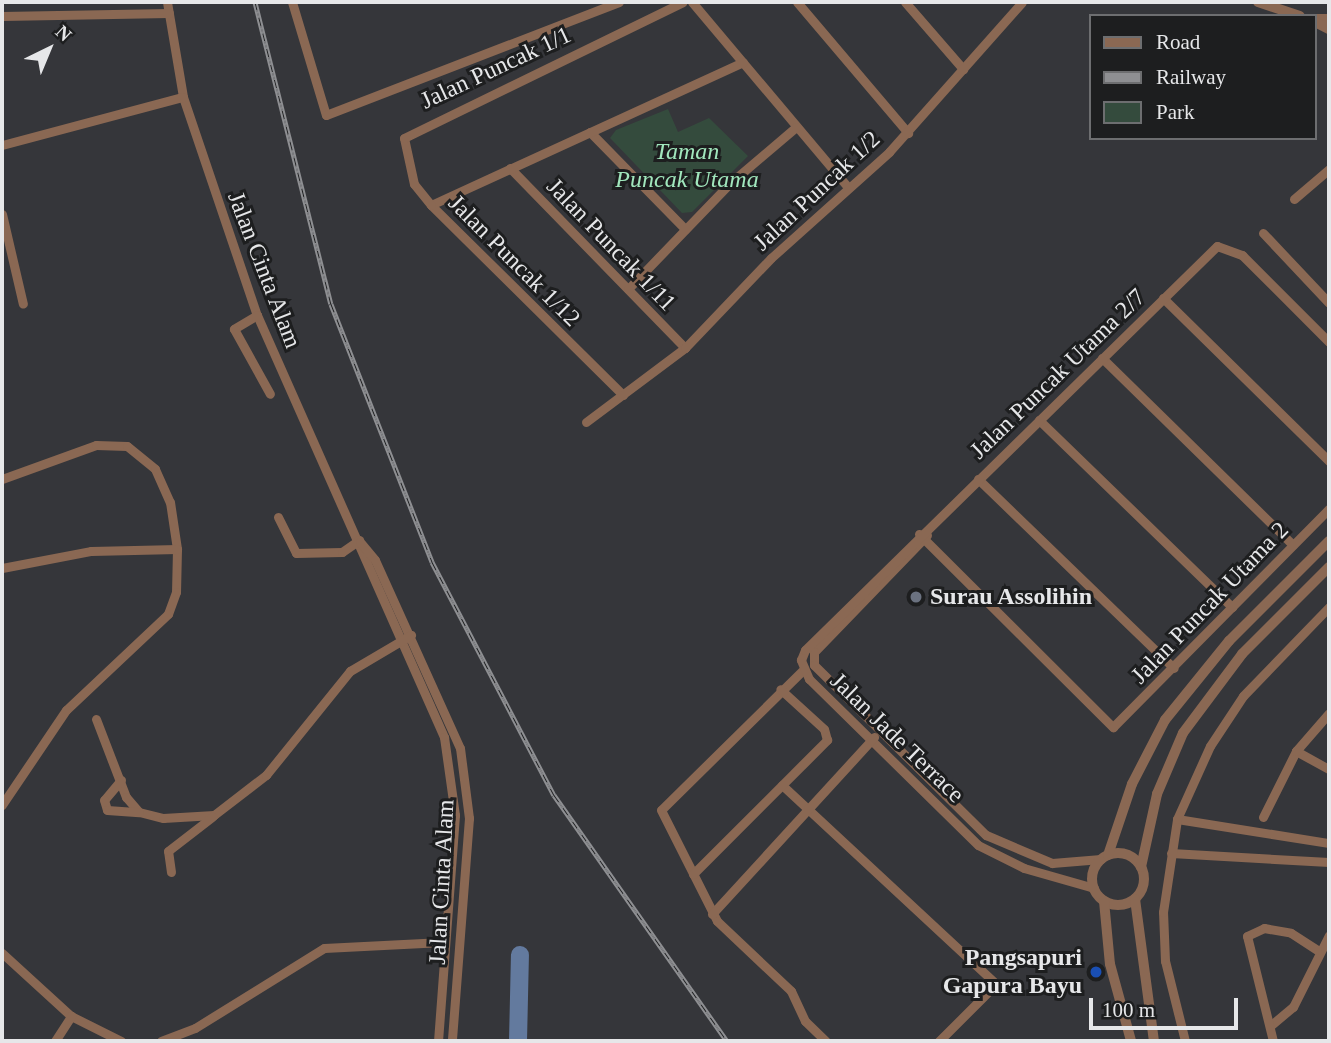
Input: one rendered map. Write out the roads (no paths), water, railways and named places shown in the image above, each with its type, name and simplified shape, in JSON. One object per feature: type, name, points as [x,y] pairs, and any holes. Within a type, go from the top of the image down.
[{"type":"street","name":"Jalan Cinta Alam","points":[[167,2],[183,97],[257,315],[359,540],[447,752],[455,815],[443,942],[438,1041]]},
{"type":"street","points":[[292,2],[326,115],[619,2]]},
{"type":"street","name":"Jalan Puncak 1/1","points":[[404,138],[683,2]]},
{"type":"street","points":[[692,2],[848,187]]},
{"type":"street","points":[[797,2],[908,133]]},
{"type":"street","points":[[905,2],[962,69]]},
{"type":"street","points":[[1258,2],[1294,14]]},
{"type":"street","name":"Jalan Puncak 1/2","points":[[586,422],[685,348],[848,187],[908,133],[1015,4]]},
{"type":"street","points":[[2,16],[169,13]]},
{"type":"street","points":[[431,205],[743,62]]},
{"type":"street","points":[[2,145],[183,97]]},
{"type":"street","points":[[628,289],[685,229],[796,127]]},
{"type":"street","points":[[590,132],[685,229]]},
{"type":"street","name":"Jalan Puncak 1/12","points":[[404,138],[414,184],[431,205],[623,394]]},
{"type":"street","name":"Jalan Puncak 1/11","points":[[510,168],[685,348]]},
{"type":"street","points":[[1294,199],[1329,169]]},
{"type":"street","points":[[2,214],[23,304]]},
{"type":"street","points":[[1264,233],[1329,303]]},
{"type":"street","name":"Jalan Puncak Utama 2/7","points":[[922,536],[1163,298],[1225,244],[1329,342]]},
{"type":"street","points":[[1163,298],[1329,461]]},
{"type":"street","points":[[257,315],[234,329],[270,394]]},
{"type":"street","points":[[1102,358],[1293,545]]},
{"type":"street","points":[[1039,420],[1232,607]]},
{"type":"street","points":[[2,480],[96,445],[127,446],[155,469],[170,502],[177,549],[176,592],[168,614],[66,710],[2,805]]},
{"type":"street","points":[[978,479],[1174,668]]},
{"type":"street","name":"Jalan Puncak Utama 2","points":[[922,536],[1109,724],[1119,724],[1329,509]]},
{"type":"street","points":[[278,517],[296,553],[342,552],[359,540]]},
{"type":"street","name":"Jalan Jade Terrace","points":[[922,536],[805,650],[803,670],[978,845],[1024,869],[1094,888]]},
{"type":"street","name":"Jalan Jade Terrace","points":[[922,536],[812,659],[818,673],[1003,846],[1052,863],[1105,857]]},
{"type":"street","name":"Jalan Cinta Alam","points":[[359,540],[411,635],[457,732],[469,804],[452,1041]]},
{"type":"street","points":[[1131,1041],[1110,964],[1104,901],[1094,888],[1132,784],[1165,720],[1238,632],[1329,541]]},
{"type":"street","points":[[2,568],[91,551],[177,549]]},
{"type":"street","points":[[1104,901],[1120,905],[1135,899],[1144,884],[1141,867],[1157,794],[1183,733],[1242,654],[1329,567]]},
{"type":"street","points":[[1185,1041],[1165,961],[1171,853],[1177,819],[1210,746],[1243,696],[1329,607]]},
{"type":"street","points":[[171,872],[169,851],[265,775],[350,671],[411,635]]},
{"type":"street","points":[[803,670],[780,689],[662,810],[712,914],[791,991],[805,1021],[826,1041]]},
{"type":"street","points":[[693,874],[782,785],[828,734],[780,689]]},
{"type":"street","points":[[1263,817],[1296,751],[1329,713]]},
{"type":"street","points":[[96,719],[121,780],[139,812]]},
{"type":"street","points":[[712,914],[873,742],[872,725]]},
{"type":"street","points":[[873,742],[893,745]]},
{"type":"street","points":[[1296,751],[1329,769]]},
{"type":"street","points":[[121,780],[104,800],[107,810],[139,812],[163,818],[214,816]]},
{"type":"street","points":[[782,785],[996,984],[939,1041]]},
{"type":"street","points":[[1177,819],[1329,843]]},
{"type":"street","points":[[1171,853],[1329,862]]},
{"type":"street","points":[[1105,857],[1129,856],[1141,867]]},
{"type":"street","points":[[1135,899],[1154,1041]]},
{"type":"street","points":[[1273,1041],[1247,944],[1250,930],[1291,933],[1317,950]]},
{"type":"street","points":[[1270,1026],[1293,1007],[1317,950],[1329,935]]},
{"type":"street","points":[[161,1041],[195,1028],[324,948],[443,942]]},
{"type":"street","points":[[2,953],[71,1016],[121,1041]]},
{"type":"street","points":[[55,1041],[71,1016]]},
{"type":"waterway","points":[[518,1041],[520,955]]},
{"type":"railway","points":[[255,2],[331,304],[432,562],[554,795],[727,1041]]},
{"type":"place","name":"Surau Assolihin","points":[[916,597]]},
{"type":"place","name":"Pangsapuri Gapura Bayu","points":[[1096,972]]},
{"type":"park label","name":"Taman Puncak Utama","points":[[687,166]]}]
